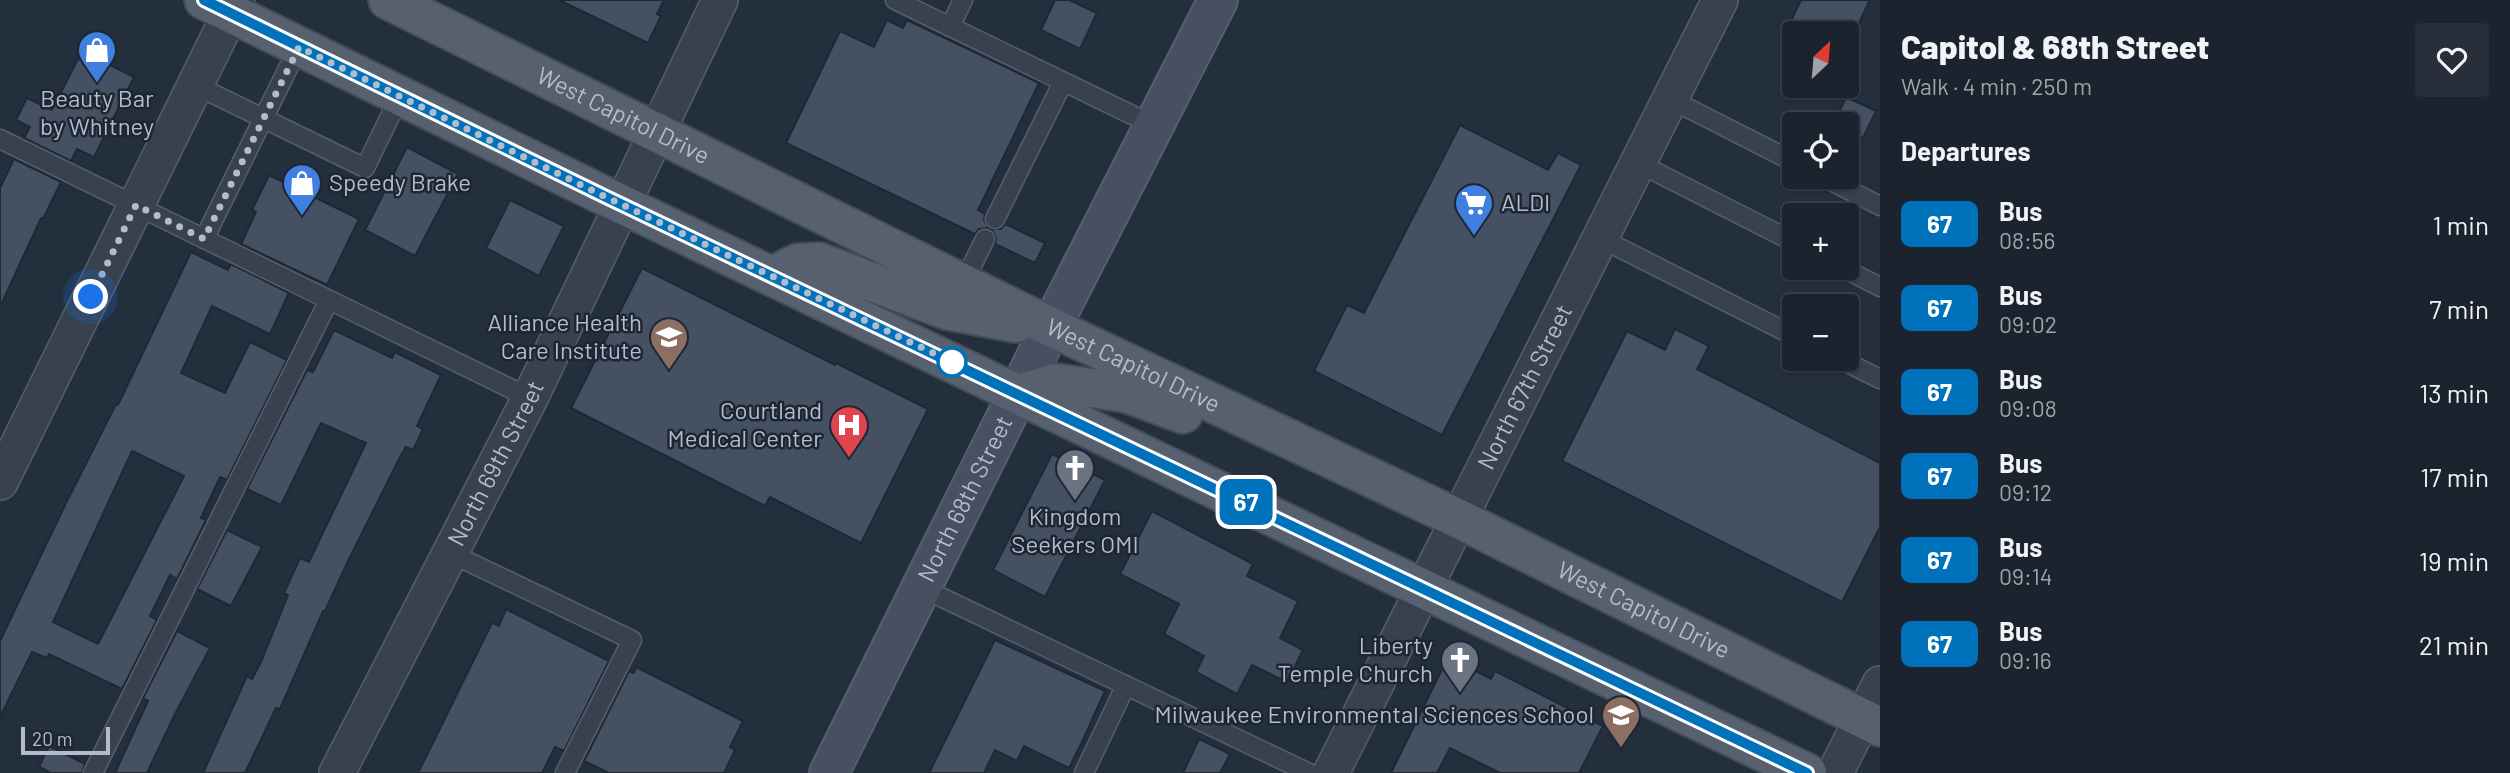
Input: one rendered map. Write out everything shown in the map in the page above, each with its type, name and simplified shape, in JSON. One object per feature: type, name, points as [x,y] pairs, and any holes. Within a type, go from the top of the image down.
[{"type":"main road","name":"West Capitol Drive","points":[[388,0],[1051,327],[1459,519],[1871,723]]},
{"type":"main road","points":[[224,4],[299,47],[623,205],[1807,773]]},
{"type":"main road","points":[[772,276],[798,263],[818,262],[946,310],[1051,327]]},
{"type":"main road","points":[[1019,394],[1056,383],[1126,393],[1206,423],[1250,420]]},
{"type":"street","name":"North 69th Street","points":[[337,773],[530,398],[720,0]]},
{"type":"street","name":"North 68th Street","points":[[829,773],[1051,327],[1218,0]]},
{"type":"street","name":"North 67th Street","points":[[1331,773],[1720,0]]},
{"type":"street","points":[[0,482],[195,85],[224,4]]},
{"type":"street","points":[[1835,773],[1871,723],[1880,684]]},
{"type":"lane","points":[[895,0],[1155,127]]},
{"type":"lane","points":[[950,27],[963,0]]},
{"type":"lane","points":[[204,239],[299,47]]},
{"type":"lane","points":[[995,219],[1063,82]]},
{"type":"lane","points":[[195,85],[365,168],[400,96]]},
{"type":"lane","points":[[1670,99],[1782,156]]},
{"type":"lane","points":[[0,139],[530,398]]},
{"type":"lane","points":[[1638,163],[1782,236]]},
{"type":"lane","points":[[1847,189],[1880,205]]},
{"type":"lane","points":[[1600,238],[1782,330]]},
{"type":"lane","points":[[963,284],[985,239]]},
{"type":"lane","points":[[1859,276],[1880,287]]},
{"type":"lane","points":[[93,773],[329,300]]},
{"type":"lane","points":[[1859,368],[1880,379]]},
{"type":"lane","points":[[450,553],[632,640],[565,773]]},
{"type":"lane","points":[[922,588],[1309,773]]},
{"type":"lane","points":[[1084,773],[1126,685]]},
{"type":"building","points":[[559,0],[664,0],[657,14],[661,16],[648,43]]},
{"type":"building","points":[[1055,0],[1069,0],[1097,13],[1080,49],[1041,30]]},
{"type":"building","points":[[1801,0],[1870,0],[1859,23],[1791,21]]},
{"type":"building","points":[[887,20],[903,28],[907,20],[1039,83],[978,210],[985,214],[984,220],[989,228],[979,229],[975,234],[786,143],[840,31],[874,47]]},
{"type":"building","points":[[82,51],[134,77],[94,157],[77,149],[71,161],[24,138],[30,127],[16,120],[27,98],[52,110]]},
{"type":"building","points":[[1846,98],[1876,111],[1863,138],[1859,136],[1859,112],[1839,112]]},
{"type":"building","name":"ALDI","points":[[1460,125],[1548,170],[1558,153],[1581,165],[1442,435],[1314,371],[1347,305],[1364,313]]},
{"type":"building","points":[[407,147],[458,174],[415,256],[365,230]]},
{"type":"building","points":[[14,159],[61,182],[43,219],[41,218],[0,307],[0,188]]},
{"type":"building","points":[[269,175],[359,219],[327,285],[241,244],[256,212],[252,210]]},
{"type":"building","points":[[510,200],[564,226],[539,276],[486,248]]},
{"type":"building","points":[[1005,224],[1045,243],[1035,263],[995,244],[996,238],[991,229],[1001,229]]},
{"type":"building","points":[[191,252],[228,270],[231,264],[289,293],[270,334],[212,306],[181,373],[225,393],[250,342],[287,360],[227,480],[220,477],[201,518],[206,520],[177,579],[170,575],[150,616],[157,620],[122,689],[49,654],[47,658],[32,652],[0,717],[0,641],[66,503],[116,404],[118,405]],"holes":[[[132,451],[184,476],[98,644],[53,622]]]},
{"type":"building","points":[[642,268],[928,409],[861,543],[770,497],[765,506],[571,408]]},
{"type":"building","points":[[1675,329],[1709,346],[1697,369],[1880,463],[1880,527],[1842,602],[1562,461],[1627,331],[1665,350]]},
{"type":"building","points":[[334,330],[392,358],[395,352],[441,375],[417,426],[423,429],[413,450],[406,447],[399,459],[323,611],[280,709],[276,708],[245,773],[203,773],[247,676],[252,679],[261,662],[288,595],[284,593],[300,558],[309,562],[366,443],[321,423],[281,505],[247,489],[307,370],[313,372]]},
{"type":"building","points":[[1052,454],[1105,480],[1045,597],[993,570]]},
{"type":"building","points":[[1152,511],[1253,564],[1247,576],[1298,601],[1280,638],[1303,650],[1287,682],[1252,665],[1237,694],[1196,672],[1204,656],[1164,634],[1179,604],[1120,574]]},
{"type":"building","points":[[227,530],[262,547],[231,606],[197,589]]},
{"type":"building","points":[[506,609],[609,661],[564,751],[555,747],[542,773],[418,773],[492,623],[499,626]]},
{"type":"building","points":[[177,631],[210,648],[147,773],[115,773],[148,701],[143,698]]},
{"type":"building","points":[[995,640],[1105,691],[1082,742],[1069,768],[1024,746],[1017,761],[995,750],[984,773],[929,773]]},
{"type":"building","points":[[1448,657],[1491,679],[1495,671],[1603,726],[1579,773],[1500,773],[1450,748],[1437,773],[1391,773]]},
{"type":"building","points":[[636,667],[743,721],[730,747],[735,750],[724,773],[609,773],[584,761],[629,671],[634,673]]},
{"type":"building","points":[[1199,739],[1230,754],[1220,773],[1183,773]]},
{"type":"building","points":[[49,746],[85,764],[82,773],[51,773],[39,767]]},
{"type":"bus line","name":"67","points":[[204,0],[606,197],[1807,773]]},
{"type":"place","name":"Beauty Bar by Whitney","points":[[97,84]]},
{"type":"place","name":"Speedy Brake","points":[[302,217]]},
{"type":"place","name":"ALDI","points":[[1474,237]]},
{"type":"place","name":"Alliance Health Care Institute","points":[[669,371]]},
{"type":"place","name":"Courtland Medical Center","points":[[849,459]]},
{"type":"place","name":"Kingdom Seekers OMI","points":[[1075,502]]},
{"type":"place","name":"Liberty Temple Church","points":[[1460,694]]},
{"type":"place","name":"Milwaukee Environmental Sciences School","points":[[1621,749]]},
{"type":"route","points":[[91,297],[136,205],[204,239],[299,47],[952,362]]}]
